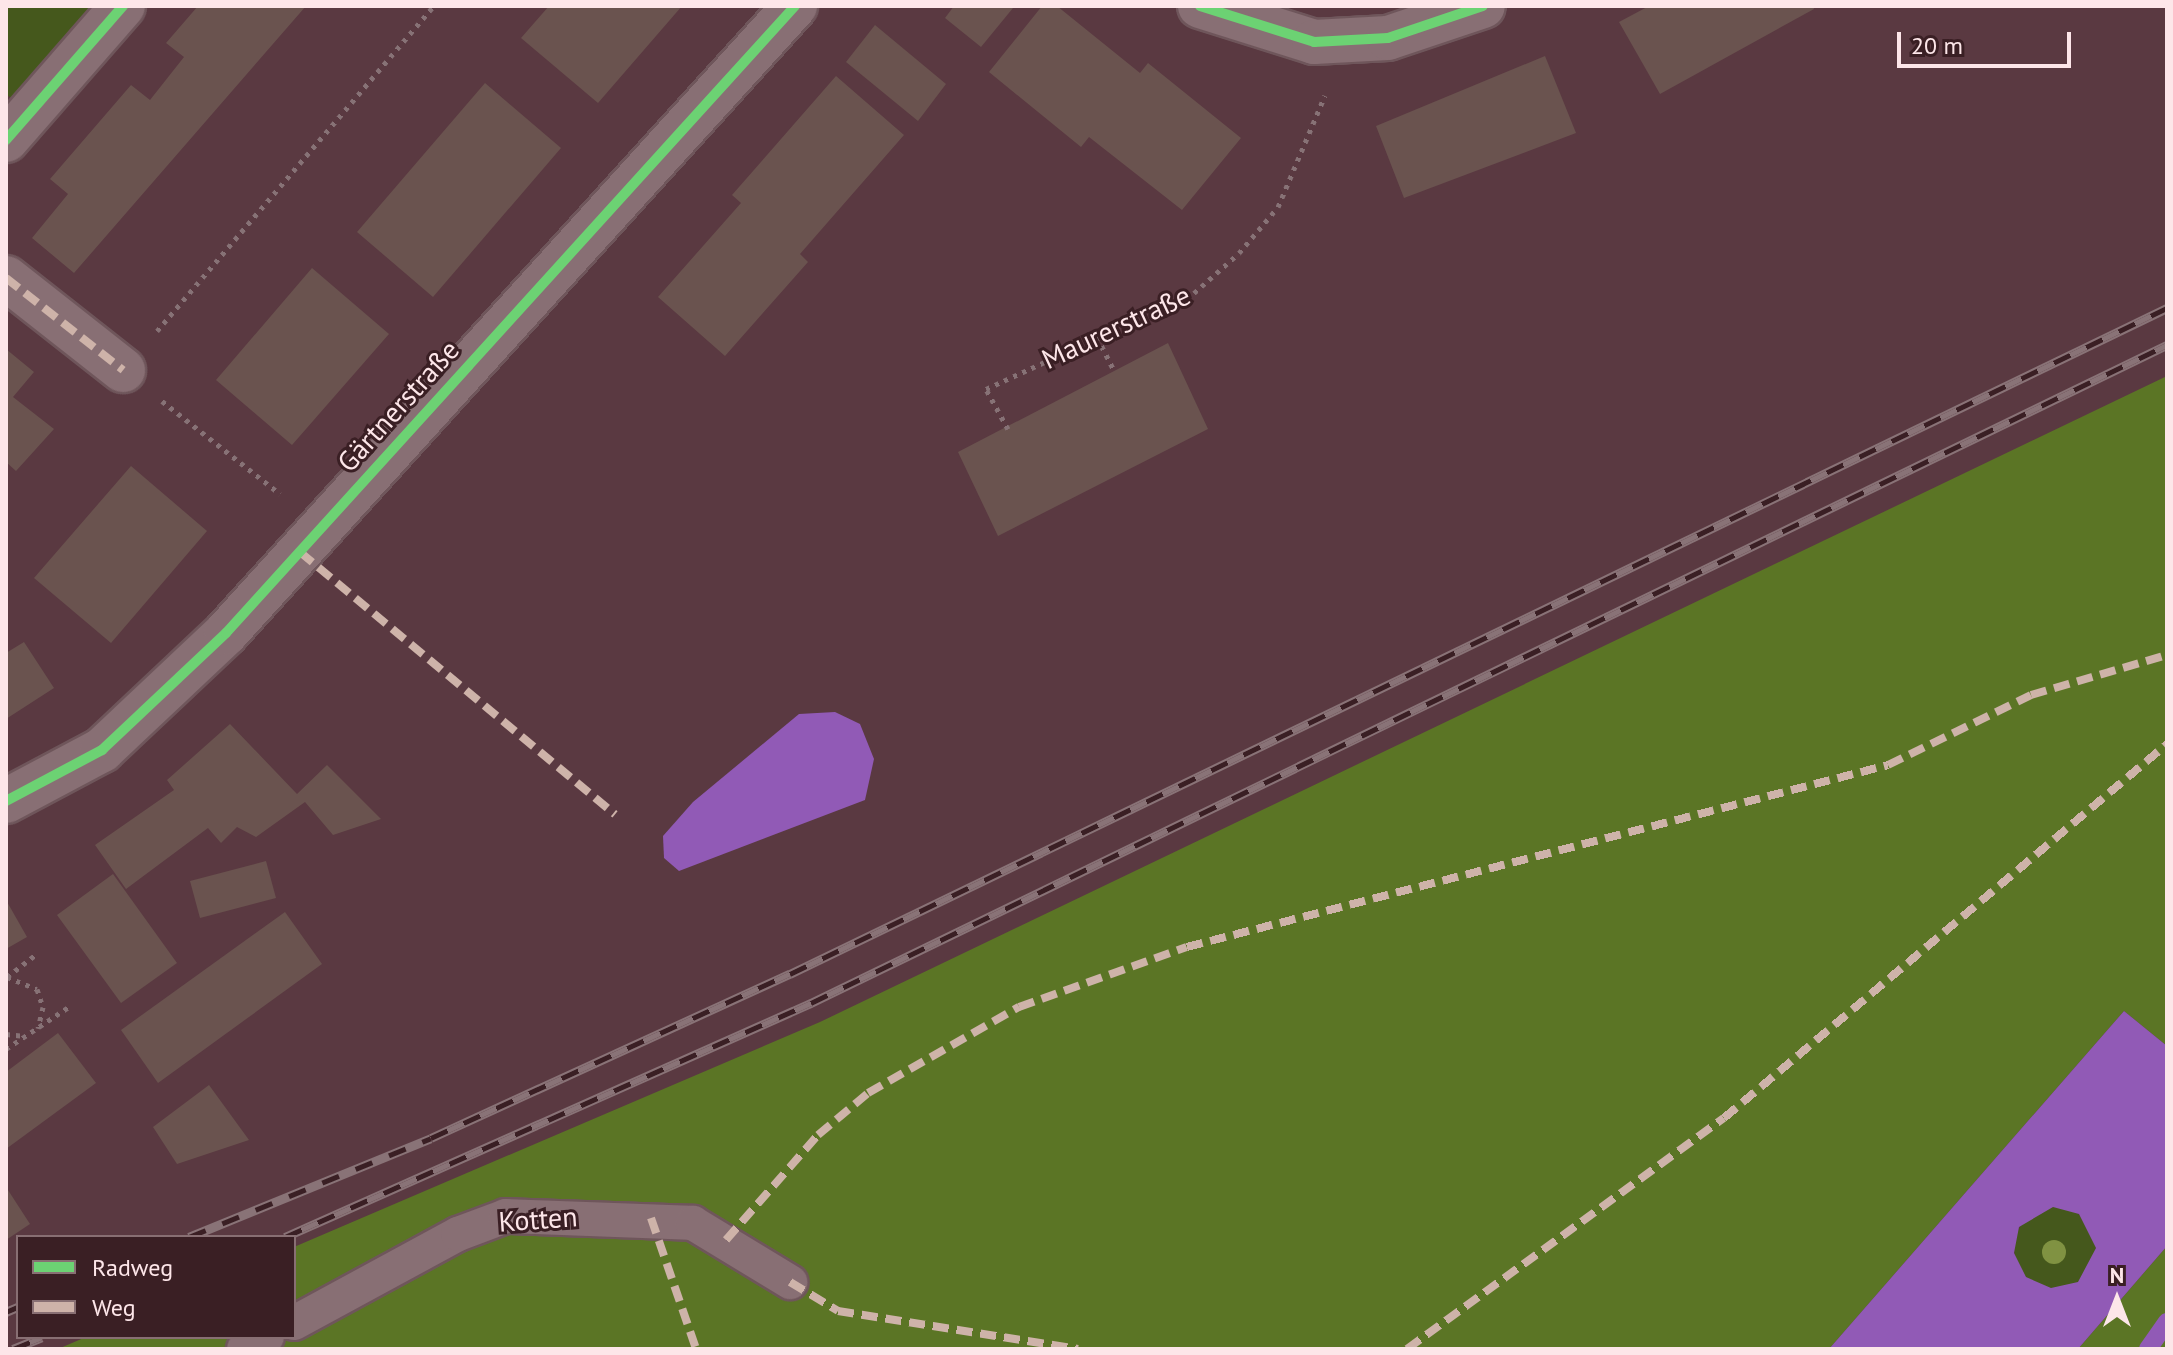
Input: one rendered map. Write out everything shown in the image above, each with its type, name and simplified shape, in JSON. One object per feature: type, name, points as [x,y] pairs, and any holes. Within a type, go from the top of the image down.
[{"type":"street","points":[[6,140],[123,6]]},
{"type":"street","name":"Gärtnerstraße","points":[[6,801],[102,750],[226,633],[795,6]]},
{"type":"street","points":[[1200,6],[1287,37],[1335,40],[1388,38],[1483,6]]},
{"type":"street","points":[[6,278],[123,370]]},
{"type":"lane","name":"Kotten","points":[[296,1322],[458,1234],[506,1216],[693,1223],[790,1282]]},
{"type":"lane","points":[[244,1349],[263,1339]]},
{"type":"path","points":[[322,526],[123,370],[434,6]]},
{"type":"path","points":[[1097,337],[1113,369]]},
{"type":"path","points":[[6,977],[38,953]]},
{"type":"path","points":[[6,977],[37,989],[43,1007],[38,1028]]},
{"type":"path","points":[[6,1049],[70,1006]]},
{"type":"path","points":[[6,1034],[26,1036]]},
{"type":"green space","points":[[6,6],[100,6],[17,103],[6,94]]},
{"type":"green space","points":[[2167,376],[2167,1046],[2124,1011],[1829,1349],[58,1349],[81,1339],[296,1339],[296,1246],[820,1022]]},
{"type":"green space","points":[[2055,1207],[2071,1210],[2084,1219],[2093,1232],[2096,1248],[2093,1264],[2084,1277],[2071,1286],[2055,1289],[2039,1286],[2026,1277],[2017,1264],[2014,1248],[2017,1232],[2026,1219],[2039,1210]]},
{"type":"green space","points":[[2167,1246],[2167,1349],[2078,1349]]},
{"type":"shaded area","points":[[835,712],[860,724],[874,759],[865,800],[679,871],[664,858],[663,836],[693,802],[799,714]]},
{"type":"shaded area","points":[[2124,1011],[2167,1046],[2167,1246],[2078,1349],[1829,1349]],"holes":[[[2053,1207],[2079,1214],[2096,1248],[2078,1282],[2051,1288],[2026,1277],[2014,1253],[2019,1227]]]},
{"type":"building","points":[[198,6],[306,6],[74,273],[32,238],[68,194],[50,179],[131,85],[150,100],[184,57],[166,43]]},
{"type":"building","points":[[549,6],[682,6],[598,103],[521,38]]},
{"type":"building","points":[[954,6],[1013,8],[981,47],[945,18]]},
{"type":"building","points":[[1042,6],[1057,6],[1140,73],[1148,63],[1241,138],[1182,210],[1089,137],[1081,147],[989,72]]},
{"type":"building","points":[[1649,6],[1813,6],[1814,9],[1660,94],[1619,22]]},
{"type":"building","points":[[875,25],[946,84],[918,121],[846,62]]},
{"type":"building","points":[[1545,56],[1576,133],[1404,198],[1376,126]]},
{"type":"building","points":[[836,76],[904,135],[800,254],[808,262],[725,356],[658,297],[741,203],[732,195]]},
{"type":"building","points":[[485,83],[561,148],[433,297],[357,232]]},
{"type":"building","points":[[312,268],[389,334],[292,445],[216,380]]},
{"type":"building","points":[[1168,343],[1208,429],[998,536],[958,452]]},
{"type":"building","points":[[6,349],[34,372],[13,397],[54,429],[16,471],[6,462]]},
{"type":"building","points":[[131,466],[207,531],[111,643],[34,578]]},
{"type":"building","points":[[24,642],[54,688],[6,719],[6,653]]},
{"type":"building","points":[[230,724],[297,794],[327,765],[381,819],[333,835],[305,802],[256,837],[237,827],[221,843],[208,828],[126,889],[95,845],[174,790],[167,780]]},
{"type":"building","points":[[266,861],[276,898],[200,918],[190,881]]},
{"type":"building","points":[[113,874],[177,963],[121,1003],[57,915]]},
{"type":"building","points":[[6,900],[27,937],[6,949]]},
{"type":"building","points":[[285,912],[322,964],[158,1083],[121,1030]]},
{"type":"building","points":[[58,1033],[96,1083],[6,1149],[6,1072]]},
{"type":"building","points":[[209,1085],[249,1140],[177,1164],[153,1127]]},
{"type":"building","points":[[6,1187],[30,1224],[6,1240]]},
{"type":"waterway","points":[[2148,1349],[2167,1322]]},
{"type":"railway","points":[[194,1235],[431,1138],[790,974],[2167,308]]},
{"type":"railway","points":[[289,1235],[811,1003],[2167,345]]},
{"type":"railway","points":[[6,1312],[16,1308]]},
{"type":"railway","points":[[13,1349],[37,1339]]},
{"type":"marked path","points":[[6,278],[123,370]]},
{"type":"marked path","points":[[300,552],[615,814]]},
{"type":"marked path","points":[[726,1240],[818,1135],[868,1093],[1019,1007],[1187,947],[1888,765],[2031,695],[2167,655]]},
{"type":"marked path","points":[[1407,1349],[1724,1118],[2167,744]]},
{"type":"marked path","points":[[651,1218],[696,1349]]},
{"type":"marked path","points":[[790,1282],[838,1311],[1078,1349]]},
{"type":"cycle path","points":[[6,140],[123,6]]},
{"type":"cycle path","points":[[6,801],[102,750],[226,633],[795,6]]},
{"type":"cycle path","points":[[1200,6],[1314,42],[1388,38],[1483,6]]}]
